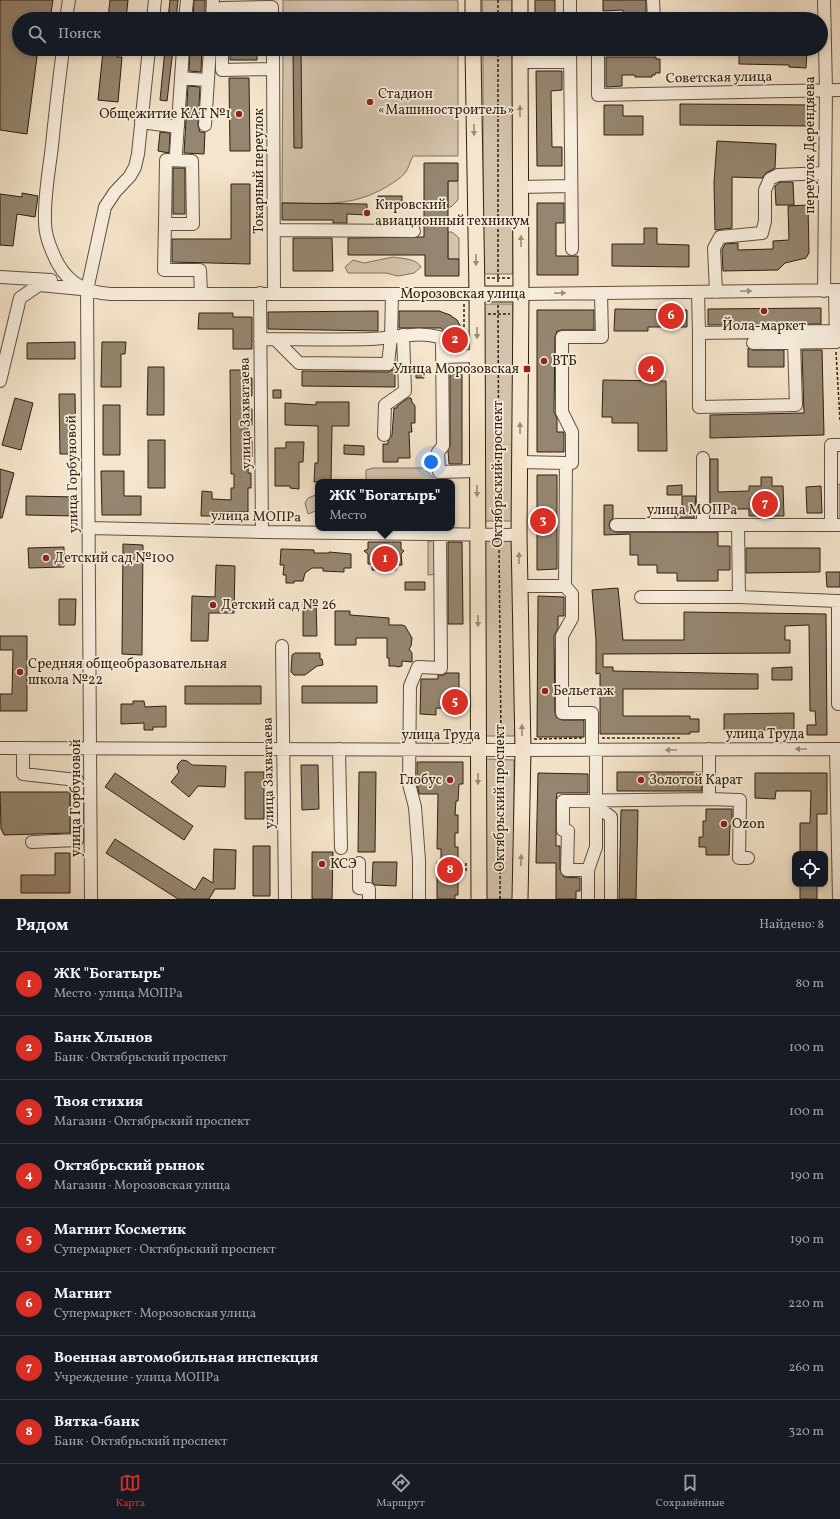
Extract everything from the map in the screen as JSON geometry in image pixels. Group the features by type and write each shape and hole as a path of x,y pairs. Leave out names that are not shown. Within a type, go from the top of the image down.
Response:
{"main road":[{"path":"473,0 473,12"},
{"path":"520,0 520,12"},
{"name":"Октябрьский проспект","path":"473,56 476,294 470,313 477,356 479,899"},
{"name":"Октябрьский проспект","path":"520,56 521,314 519,535 522,750 520,899"},
{"name":"Морозовская улица","path":"476,294 521,294"}],"street":[{"path":"67,12 69,0"},
{"path":"154,12 155,0"},
{"path":"186,12 187,0"},
{"path":"212,12 213,0"},
{"path":"653,0 654,12"},
{"name":"переулок Дерендяева","path":"824,0 824,12"},
{"path":"570,1 570,12"},
{"path":"222,12 222,8 262,12"},
{"path":"62,56 46,191 45,222 48,239 54,257 61,269 72,281 87,290"},
{"name":"улица Горбуновой","path":"91,899 87,290 105,207 112,195 130,176 135,167 138,154 149,56"},
{"path":"176,152 183,56"},
{"path":"205,125 209,56"},
{"path":"222,56 222,70 273,69"},
{"name":"Токарный переулок","path":"273,56 274,294"},
{"path":"520,56 570,62"},
{"path":"570,56 572,249"},
{"name":"Советская улица","path":"598,56 598,95 840,90"},
{"name":"переулок Дерендяева","path":"825,56 825,173 833,291 838,304 836,336"},
{"path":"181,78 205,80 208,76"},
{"path":"141,122 178,127"},
{"path":"165,224 193,224 192,161 166,160 164,270 200,270 201,294"},
{"path":"716,292 714,248 720,237 762,233 765,221 765,190 770,180 778,175 825,173"},
{"path":"520,187 571,186"},
{"path":"274,230 414,230"},
{"path":"0,277 72,281"},
{"name":"Морозовская улица","path":"0,381 20,298 39,285 111,294 476,294"},
{"name":"Морозовская улица","path":"521,294 833,291"},
{"path":"698,292 699,407 796,405 794,342"},
{"path":"520,462 572,462 572,432 562,412 562,337 602,337 601,293"},
{"name":"улица Захватаева","path":"260,294 262,532"},
{"path":"275,339 299,363 388,364 391,337 392,295"},
{"path":"699,333 836,336"},
{"path":"260,339 372,339 403,335 431,335 439,337 442,342 443,446 438,452 439,472 444,477 477,471"},
{"path":"384,435 386,405 404,391 403,335"},
{"path":"753,342 794,342 836,336"},
{"path":"442,356 477,356"},
{"path":"836,525 836,483 831,445 840,445"},
{"path":"703,458 703,525"},
{"path":"566,463 565,586 572,594 572,618 562,636 562,713 592,713 596,803 596,847 588,870 588,899"},
{"path":"738,525 739,597"},
{"name":"улица МОПРа","path":"616,526 836,525"},
{"name":"улица МОПРа","path":"89,528 519,535"},
{"path":"419,899 419,860 415,807 409,784 410,686 418,667 441,668 440,534"},
{"path":"520,586 565,586"},
{"path":"641,597 739,597 838,601 838,704"},
{"name":"улица Захватаева","path":"282,646 285,899"},
{"name":"улица Труда","path":"0,748 409,750 838,749"},
{"path":"23,748 23,774 76,780 76,840 32,842"},
{"path":"339,749 341,848"},
{"path":"838,749 839,899"},
{"path":"709,750 710,799"},
{"path":"588,870 567,870 568,831 563,830 563,801 596,803 710,799 740,800 739,858 748,858"},
{"path":"596,803 611,817 611,899"},
{"path":"359,863 359,888 369,889 369,899"}],"path":[{"path":"498,0 498,12"},
{"name":"Октябрьский проспект","path":"498,56 498,278 500,294 498,314 501,750 500,899"},
{"path":"484,278 511,278"},
{"path":"470,313 521,314"},
{"path":"836,336 840,420"}],"shaded area":[{"path":"283,0 458,1 458,12 283,12"},
{"path":"482,0 512,0 512,12 483,12"},
{"name":"Стадион «Машиностроитель»","path":"283,56 458,56 458,156 413,156 406,171 399,179 375,193 362,198 336,203 282,203"},
{"path":"483,56 512,56 513,274 483,274"},
{"path":"448,181 458,181 458,200 451,207 448,207"},
{"path":"448,232 452,232 459,238 459,259 448,259"},
{"path":"393,257 413,260 421,267 414,273 398,276 386,273 348,273 345,267 353,260 364,263"},
{"path":"483,304 513,304 514,521 484,521"},
{"path":"373,468 424,468 434,479 366,479 366,470"},
{"path":"840,484 840,521 837,518 834,509 834,499 837,485"},
{"path":"315,495 315,511 308,514 305,503 308,498"},
{"path":"428,541 436,541 439,574 428,575"},
{"path":"484,541 514,541 515,736 484,736"},
{"path":"485,759 514,760 514,899 485,899"}],"building":[{"path":"0,0 53,0 51,12 12,12 12,56 37,56 27,134 0,130"},
{"path":"110,0 128,0 127,12 109,12"},
{"path":"170,0 178,0 177,12 169,12"},
{"path":"194,0 205,0 205,12 193,12"},
{"path":"535,0 555,0 555,12 535,12"},
{"path":"603,0 646,0 646,12 623,12 623,10 603,11"},
{"path":"102,56 122,57 118,102 98,100"},
{"path":"164,56 172,56 167,101 160,100"},
{"path":"190,56 202,56 201,72 189,71"},
{"path":"230,56 257,56 257,60 230,60"},
{"path":"293,56 301,56 302,148 294,148"},
{"path":"739,56 807,56 806,68 789,67 789,65 739,64"},
{"path":"606,57 656,57 656,59 660,59 660,73 655,73 652,77 622,75 622,86 606,87"},
{"path":"536,71 562,71 562,90 551,91 552,147 562,147 562,166 537,166"},
{"name":"Общежитие КАТ №1","path":"229,78 249,78 250,151 230,151"},
{"path":"188,86 200,87 198,125 200,132 205,132 204,154 184,153"},
{"path":"680,104 814,105 814,126 680,125"},
{"path":"604,105 623,105 623,116 643,116 643,135 604,135"},
{"path":"160,132 170,133 169,153 158,151"},
{"path":"717,141 776,144 775,168 766,173 762,178 732,177 732,228 715,230 714,183"},
{"path":"424,163 458,163 458,181 448,181 448,259 459,259 459,276 425,276 425,255 348,255 348,238 424,237"},
{"path":"173,168 185,168 185,214 173,214"},
{"path":"780,182 793,182 794,205 776,205 775,186"},
{"path":"231,184 250,184 250,264 172,262 172,239 231,239"},
{"path":"22,193 38,196 35,217 17,214 13,246 0,245 0,194 22,197"},
{"path":"378,196 402,196 402,206 378,206"},
{"path":"282,203 367,204 367,215 347,214 347,223 333,223 333,220 282,220"},
{"path":"537,203 564,203 564,223 556,223 556,256 578,256 578,275 537,275"},
{"path":"808,205 809,253 806,258 785,263 778,270 723,271 722,250 725,244 738,243 738,250 773,249 773,241 789,240 788,206"},
{"path":"644,228 657,228 657,244 689,245 689,267 612,266 612,244 644,244"},
{"path":"293,238 332,238 333,271 293,271"},
{"path":"821,308 821,324 708,325 708,309"},
{"path":"615,309 687,310 687,327 648,327 648,331 614,331"},
{"path":"537,310 594,310 594,330 562,330 557,331 555,337 554,412 557,418 557,432 564,432 564,452 537,452"},
{"path":"378,311 378,331 268,329 268,312"},
{"path":"399,311 439,311 450,315 457,320 461,327 461,349 450,349 449,339 441,328 399,328"},
{"path":"199,313 233,313 233,317 252,317 252,349 233,349 233,329 198,329"},
{"path":"75,342 75,359 27,359 27,343"},
{"path":"102,342 126,342 125,354 121,354 121,387 101,387"},
{"path":"748,348 753,350 784,350 784,367 748,367"},
{"path":"802,350 822,350 824,435 710,438 710,415 804,413"},
{"path":"148,367 164,367 164,415 147,415"},
{"path":"416,367 424,367 424,378 416,378"},
{"path":"450,367 462,367 462,464 449,464"},
{"path":"230,370 249,370 249,378 252,378 252,396 249,396 249,409 252,409 252,425 248,425 248,441 252,441 252,457 249,457 248,473 251,473 251,488 248,488 248,512 212,512 211,516 201,516 202,491 212,492 212,499 231,500 231,488 234,488 234,474 231,474"},
{"path":"395,370 395,387 302,386 302,371 388,372"},
{"path":"603,380 666,381 667,451 638,451 638,423 612,423 612,417 602,417"},
{"path":"273,390 281,390 281,398 273,398"},
{"path":"59,394 75,394 76,454 60,454"},
{"path":"15,398 33,403 21,450 2,445"},
{"path":"408,398 411,398 415,406 415,423 411,423 412,432 409,432 410,458 398,458 398,462 383,462 383,444 388,444 388,441 392,435 394,408 397,408 397,406"},
{"path":"316,402 349,402 349,426 332,426 331,479 315,479 314,482 315,463 318,463 318,426 285,425 285,403 316,405"},
{"path":"103,405 120,405 120,455 103,455"},
{"path":"148,440 165,440 165,488 148,488"},
{"path":"286,442 304,442 303,462 299,462 299,489 290,488 290,486 275,486 275,448 286,448"},
{"path":"344,445 364,446 364,455 344,454"},
{"path":"710,459 718,459 718,492 749,491 749,486 761,486 761,477 772,477 772,486 783,486 784,516 749,516 749,509 718,509 718,514 710,514"},
{"path":"0,469 14,473 2,518 0,518"},
{"path":"101,471 124,471 124,496 141,496 141,515 102,515"},
{"path":"537,475 557,475 557,569 537,570"},
{"path":"682,485 682,495 667,495 667,486"},
{"path":"821,486 822,513 807,513 806,487"},
{"path":"26,496 76,497 76,516 26,515"},
{"path":"682,496 696,496 694,518 675,518 675,509 682,509"},
{"path":"604,505 613,505 613,518 609,525 610,529 616,532 718,532 718,546 730,546 730,570 718,570 718,581 677,581 677,573 657,573 657,565 638,565 638,555 630,555 630,534 604,535"},
{"path":"368,542 401,542 401,549 404,551 401,554 402,565 396,565 396,570 372,570 372,564 368,564 368,554 364,551 368,549"},
{"path":"448,542 462,542 463,624 448,624"},
{"path":"123,544 143,545 142,655 122,654"},
{"name":"Детский сад №100","path":"64,547 64,567 29,568 28,548"},
{"path":"746,548 820,548 820,572 746,573"},
{"path":"281,549 314,550 314,553 329,552 351,554 351,568 344,568 344,572 323,571 323,568 312,568 305,573 303,581 286,583 286,575 283,575 284,565 280,565"},
{"name":"Детский сад № 26","path":"216,565 235,566 234,613 209,613 208,641 191,641 192,596 215,597"},
{"path":"826,572 840,572 840,587 827,587"},
{"path":"405,582 425,582 425,590 405,590"},
{"path":"618,588 623,640 684,640 684,612 826,614 827,735 807,735 807,725 816,725 815,711 810,711 809,625 785,626 785,640 790,640 790,653 603,654 603,667 613,667 613,671 758,674 758,689 623,689 623,716 690,716 690,719 699,719 699,732 690,732 690,734 600,734 600,673 596,674 596,640 592,590"},
{"path":"538,596 564,597 564,616 558,616 558,628 554,636 555,713 556,717 562,720 584,720 584,737 537,737"},
{"path":"59,599 76,599 75,625 59,625"},
{"path":"303,602 316,602 317,636 303,636"},
{"path":"335,611 350,611 350,615 389,618 389,625 405,626 412,638 409,649 412,653 412,662 402,661 402,666 389,666 389,658 387,658 387,638 356,638 356,645 335,645"},
{"name":"Средняя общеобразовательная школа №22","path":"0,636 27,636 27,711 0,711 0,694 12,694 13,650 0,650"},
{"path":"295,653 320,653 320,659 322,659 323,665 317,666 305,675 294,675 291,672 292,655"},
{"path":"792,667 792,680 772,680 772,668"},
{"path":"446,673 459,673 459,709 436,708 436,715 420,714 421,679 438,679 438,675 444,675"},
{"path":"185,686 261,686 261,704 185,704"},
{"path":"302,686 377,686 377,703 302,703"},
{"path":"133,701 144,701 145,707 166,706 166,727 153,727 153,730 144,730 144,723 121,724 121,704 133,704"},
{"path":"794,713 794,730 724,730 724,714"},
{"path":"182,760 187,761 192,765 226,766 225,787 198,786 189,797 171,782 179,772 177,768 178,764"},
{"path":"417,762 463,762 463,784 459,784 455,815 458,815 458,833 455,833 455,847 458,847 458,864 455,864 455,878 458,878 458,895 455,895 455,899 437,899 437,862 441,862 441,849 437,849 438,794 419,794 417,783"},
{"path":"301,765 318,765 319,809 302,810"},
{"path":"245,772 264,772 264,819 245,819"},
{"path":"359,772 376,772 375,852 358,852"},
{"path":"617,772 702,772 702,791 617,791"},
{"path":"115,773 193,826 184,840 105,787"},
{"path":"538,773 588,774 588,793 557,793 556,801 556,846 560,846 560,870 564,877 580,878 580,891 576,891 576,899 556,899 556,863 536,863"},
{"path":"755,773 827,773 827,814 817,814 817,851 800,851 800,823 810,823 811,791 776,791 775,799 755,798"},
{"path":"0,792 70,792 70,833 4,835 1,829"},
{"path":"706,809 732,809 729,855 706,855 706,847 699,847 699,837 703,837 703,821 706,821"},
{"path":"621,810 638,810 636,899 619,899"},
{"path":"115,839 195,890 203,877 213,883 214,849 236,850 235,889 215,889 209,899 178,899 106,853"},
{"path":"253,846 270,846 270,896 253,896"},
{"path":"312,852 333,852 332,899 312,899"},
{"path":"55,853 70,853 70,893 21,893 21,875 55,875"},
{"path":"373,862 397,862 396,886 375,885 372,882"},
{"path":"800,887 817,887 817,899 800,899"}],"place":[{"name":"Стадион «Машиностроитель»","path":"370,102"},
{"name":"Общежитие КАТ №1","path":"239,114"},
{"name":"Кировский авиационный техникум","path":"367,213"},
{"name":"Йола-маркет","path":"764,311"},
{"name":"Магнит","path":"671,316"},
{"name":"Банк Хлынов","path":"455,340"},
{"name":"ВТБ","path":"544,361"},
{"name":"Улица Морозовская","path":"527,369"},
{"name":"Октябрьский рынок","path":"651,369"},
{"name":"Военная автомобильная инспекция","path":"765,504"},
{"name":"Твоя стихия","path":"543,521"},
{"name":"Детский сад №100","path":"46,558"},
{"name":"ЖК \"Богатырь\"","path":"385,559"},
{"name":"Детский сад № 26","path":"213,605"},
{"name":"Средняя общеобразовательная школа №22","path":"20,672"},
{"name":"Бельетаж","path":"545,691"},
{"name":"Магнит Косметик","path":"455,702"},
{"name":"Глобус","path":"450,780"},
{"name":"Золотой Карат","path":"641,780"},
{"name":"Ozon","path":"724,824"},
{"name":"КСЭ","path":"322,864"},
{"name":"Вятка-банк","path":"450,870"}]}
